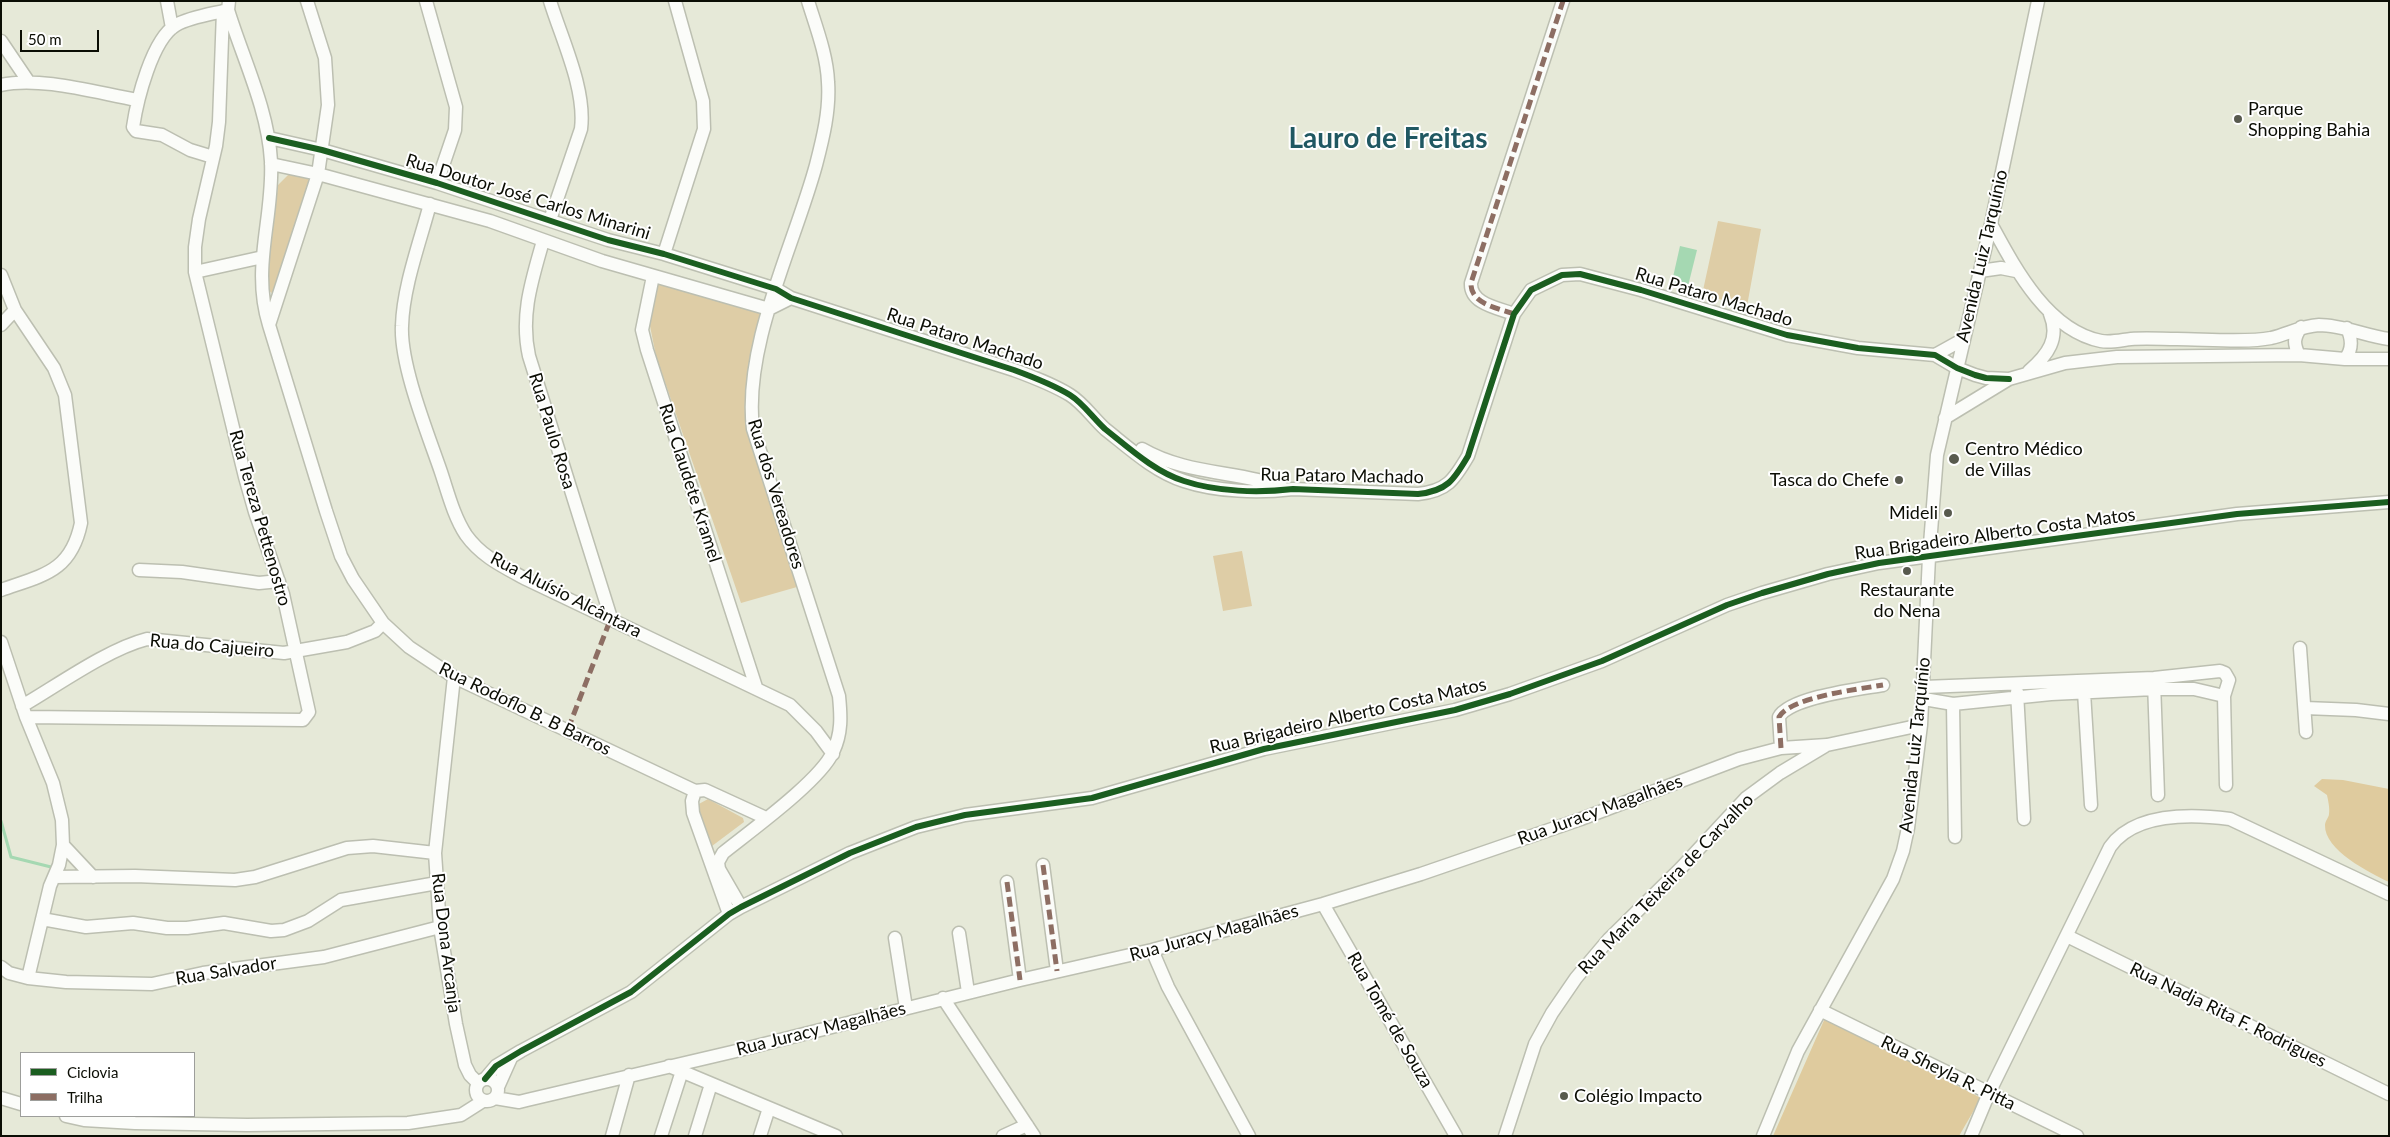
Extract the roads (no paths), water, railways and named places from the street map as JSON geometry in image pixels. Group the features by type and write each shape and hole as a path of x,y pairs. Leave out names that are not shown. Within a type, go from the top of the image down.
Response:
{"street":[{"path":"167,1 172,28"},
{"path":"270,324 318,174 328,105 325,58 307,1"},
{"path":"426,1 456,107 455,130 436,183"},
{"path":"550,1 580,96 582,114 581,129 550,220"},
{"path":"664,254 704,129 705,115 703,101 675,1"},
{"name":"Rua dos Vereadores","path":"741,907 720,869 718,862 722,853 810,781 833,754 842,723 839,696 754,429 750,404 755,370 769,309 812,181 827,116 828,81 819,37 808,1"},
{"path":"1514,314 1479,300 1473,294 1471,282 1562,1"},
{"name":"Avenida Luiz Tarquínio","path":"1763,1136 1798,1051 1893,879 1903,852 1908,828 1924,693 1929,557 1937,455 1991,224 2038,1"},
{"path":"213,157 190,150 162,135 136,131 133,126 137,100 147,70 172,28 178,24 226,7"},
{"name":"Rua Rodoflo B. B Barros","path":"226,7 269,138 271,164 263,257 262,294 341,556 353,579 383,623 409,647 454,677 695,791 705,790 766,818"},
{"name":"Rua Tereza Pettenostro","path":"24,711 303,720 309,712 297,651 279,581 250,494 195,272 195,247 199,219 219,122 226,7"},
{"path":"1,41 28,82"},
{"path":"1,85 28,82 137,100"},
{"name":"Rua Doutor José Carlos Minarini","path":"269,138 322,150 436,183 608,240 664,254 776,289"},
{"name":"Rua Doutor José Carlos Minarini","path":"271,164 318,174 490,221 602,261 769,309"},
{"path":"490,221 498,202"},
{"name":"Rua Aluísio Alcântara","path":"430,204 402,309 402,341 427,432 458,521 477,549 491,560 790,705 816,731 833,754"},
{"path":"1991,224 2016,271 2048,309 2068,328 2082,336 2103,342 2133,339 2271,338 2301,327 2319,325 2347,328 2370,337 2389,339"},
{"path":"602,261 608,240"},
{"name":"Rua Paulo Rosa","path":"543,241 529,292 525,315 525,336 529,356 611,618"},
{"path":"195,272 263,257"},
{"path":"1980,271 2000,268 2016,271"},
{"name":"Rua Pataro Machado","path":"776,289 790,298 992,362 1047,382 1072,396 1104,428 1159,469 1184,481 1213,487 1277,491 1293,489 1418,494 1434,492 1446,487 1458,474 1468,456 1514,314 1532,290 1562,275 1580,274 1642,290 1787,335 1858,348 1935,355 1957,368 1976,375"},
{"path":"1,275 15,310 54,368 65,395 81,523 77,543 67,558 54,570 1,590"},
{"name":"Rua Claudete Kramel","path":"653,276 642,330 647,350 756,687"},
{"path":"769,309 790,298"},
{"path":"2028,372 2040,362 2051,346 2055,326 2048,309"},
{"path":"1,325 15,310"},
{"path":"2299,355 2294,345 2294,337 2301,327"},
{"path":"2345,359 2350,353 2352,344 2347,328"},
{"path":"1935,355 1962,343 1976,375 2009,380"},
{"path":"1945,418 2009,380 2028,372 2065,363 2117,357 2299,355 2345,359 2389,359"},
{"name":"Rua Pataro Machado","path":"1104,428 1155,456 1194,470 1222,473 1293,489"},
{"path":"1184,481 1194,470"},
{"path":"1213,487 1222,473"},
{"name":"Rua Brigadeiro Alberto Costa Matos","path":"481,1081 496,1066 631,992 729,914 850,853 916,827 965,815 1092,798 1264,749 1455,710 1510,694 1602,661 1680,625 1762,593 1879,563 2237,514 2389,502"},
{"path":"140,570 182,572 259,583 279,581"},
{"name":"Rua do Cajueiro","path":"24,711 111,654 131,643 146,638 262,652 297,651 347,642 375,631 383,623"},
{"path":"1,642 24,711 60,806 63,845 28,978"},
{"path":"2300,648 2306,732"},
{"path":"1924,693 1975,685 2016,683 2084,692 2220,672 2225,674 2229,680 2224,696 2226,785"},
{"name":"Rua Dona Arcanja","path":"454,677 435,853 437,883 440,927 465,1065 470,1075 481,1081"},
{"path":"2016,683 2024,819"},
{"path":"1924,693 1953,704 2017,699 2050,688 2154,683 2224,696"},
{"path":"2154,683 2158,795"},
{"path":"1781,748 1779,717 1785,708 1829,694 1883,685"},
{"path":"1972,702 1975,685"},
{"path":"2084,692 2091,805"},
{"path":"1953,704 1955,837"},
{"path":"2305,708 2356,710 2389,714"},
{"name":"Rua Juracy Magalhães","path":"492,1096 519,1102 968,992 1152,950 1323,904 1422,874 1581,819 1739,759 1781,748 1828,745 1921,725"},
{"name":"Rua Maria Teixeira de Carvalho","path":"1505,1136 1535,1044 1552,1013 1576,978 1609,939 1681,868 1746,798 1780,773 1828,745"},
{"path":"695,791 692,801 693,813 729,914"},
{"path":"1972,1136 1989,1092 2117,836 2138,825 2172,818 2202,816 2230,819 2389,894"},
{"path":"63,845 94,877"},
{"path":"54,877 235,880 275,872 347,848 373,846 435,853"},
{"path":"1043,865 1057,971"},
{"path":"1007,882 1020,980"},
{"path":"42,919 86,927 120,923 167,928 224,923 271,931 284,930 308,920 341,900 437,883"},
{"name":"Rua Tomé de Souza","path":"1323,904 1456,1136"},
{"name":"Rua Salvador","path":"5,970 28,978 66,982 152,984 212,971 324,956 440,927"},
{"path":"959,933 968,992"},
{"name":"Rua Nadja Rita F. Rodrigues","path":"2067,936 2389,1094"},
{"path":"895,938 906,1008"},
{"path":"1152,950 1182,1013 1249,1136"},
{"path":"944,998 1030,1130 1003,1136"},
{"name":"Rua Sheyla R. Pitta","path":"1820,1010 2077,1136"},
{"path":"70,1117 84,1120 245,1130 408,1123 461,1115 492,1096 511,1058"},
{"path":"670,1066 836,1136"},
{"path":"661,1136 682,1072"},
{"path":"612,1136 629,1075"},
{"path":"493,1080 492,1096 476,1093 481,1081 493,1080"},
{"path":"695,1136 711,1084"},
{"path":"1,1098 20,1104"},
{"path":"760,1136 769,1108"}],"waterway":[{"path":"1,821 11,857 55,868"}],"place":[{"name":"Parque Shopping Bahia","path":"2238,119"},
{"name":"Centro Médico de Villas","path":"1954,459"},
{"name":"Tasca do Chefe","path":"1899,480"},
{"name":"Mideli","path":"1948,513"},
{"name":"Restaurante do Nena","path":"1907,571"},
{"name":"Colégio Impacto","path":"1564,1096"}],"district":[{"name":"Lauro de Freitas","path":"1388,139"}]}
